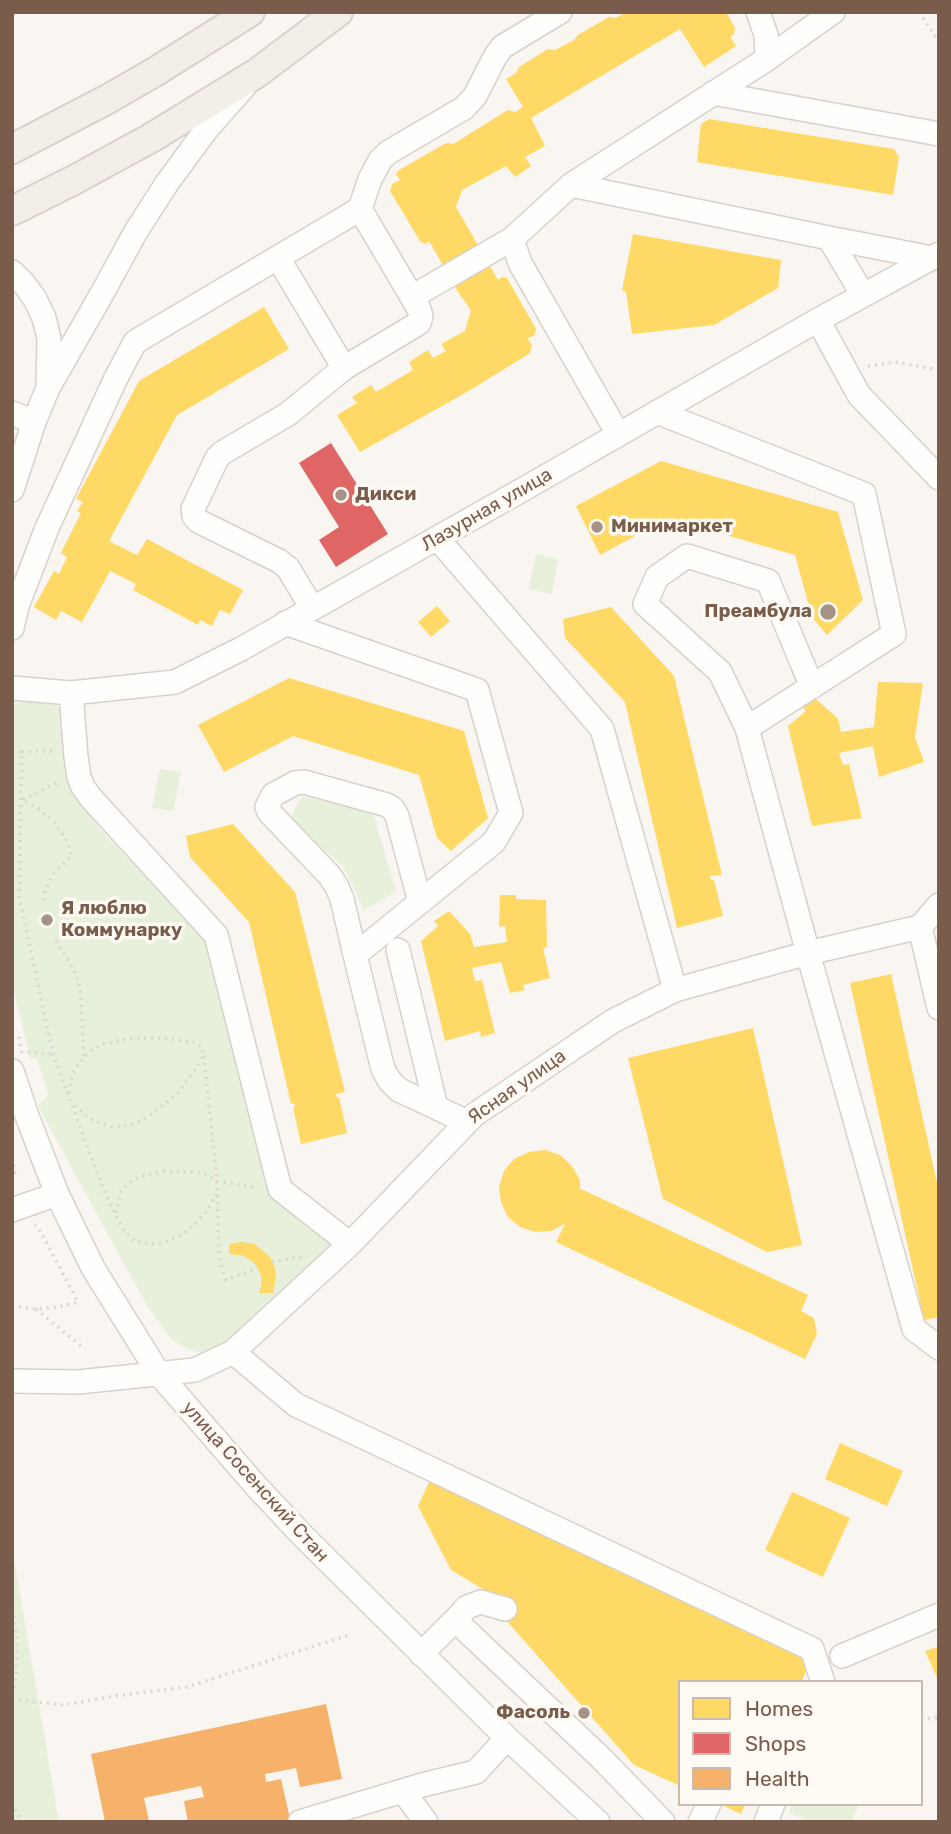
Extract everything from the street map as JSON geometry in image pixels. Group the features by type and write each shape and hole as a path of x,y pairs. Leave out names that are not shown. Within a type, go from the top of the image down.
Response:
{"main road":[{"path":"12,149 118,93 250,12"},
{"path":"12,211 151,138 257,73 338,12"}],"street":[{"path":"12,628 47,528 135,342 360,209 370,178 381,159 464,108 475,96 502,47 559,12"},
{"path":"758,12 766,35 767,59"},
{"path":"412,297 512,239 571,185 767,59 833,12"},
{"path":"12,491 48,388 135,233 206,130 257,73"},
{"path":"713,93 939,134"},
{"path":"571,185 829,238 935,256"},
{"path":"312,608 288,568 198,521 193,509 217,458 222,453 288,414 344,368 419,323 419,309 360,209"},
{"path":"829,238 863,295"},
{"path":"512,239 520,263 618,435"},
{"name":"Лазурная улица","path":"12,688 71,693 176,682 241,649 935,256"},
{"path":"278,257 344,368"},
{"path":"12,272 35,299 44,318 49,338 48,388"},
{"path":"818,320 859,395 939,478"},
{"path":"657,412 864,494 894,634 747,728"},
{"path":"12,413 34,422"},
{"path":"437,538 602,730 675,990"},
{"path":"812,687 768,581 687,556 657,577 645,604 720,672 747,728 914,1329 939,1348"},
{"path":"285,623 477,690 511,813 494,842 355,955"},
{"path":"71,693 76,757 83,787 216,934 281,1189 350,1244"},
{"path":"420,902 393,809 304,782 295,783 274,795 267,807 269,812 330,876 342,899 383,1069 388,1080 399,1090 467,1122"},
{"path":"939,905 920,927 939,1008"},
{"name":"Ясная улица","path":"12,1381 78,1382 195,1370 233,1352 350,1244 474,1115 613,1021 675,990 808,953 920,927"},
{"path":"398,950 436,1107"},
{"name":"улица Сосенский Стан","path":"12,1071 57,1194 93,1268 159,1374 310,1544 507,1738 598,1822"},
{"path":"12,1210 57,1194"},
{"path":"233,1352 296,1405 813,1649 822,1680"},
{"path":"421,1654 467,1608 481,1602 505,1609"},
{"path":"842,1656 939,1615"},
{"path":"455,1620 601,1758 663,1822"},
{"path":"307,1821 476,1772 507,1738"},
{"path":"403,1791 426,1822"},
{"path":"700,1822 708,1806"}],"path":[{"path":"919,12 939,42"},
{"path":"845,370 895,362 939,370"},
{"path":"12,752 59,751"},
{"path":"22,752 19,896 53,1054 102,1186 123,1229 134,1241 149,1244 163,1243 183,1234 207,1211 216,1194"},
{"path":"22,800 64,780"},
{"path":"22,800 53,821 66,839 72,855 54,874 43,900"},
{"path":"12,897 19,896"},
{"path":"56,941 79,983 83,1057"},
{"path":"19,1037 22,1052 53,1054"},
{"path":"203,1049 197,1067 178,1093 135,1124 114,1127 101,1124 89,1118 70,1099 72,1075 83,1057 102,1044 133,1038 198,1043 203,1049 217,1181 219,1253 226,1280 258,1268"},
{"path":"12,1158 15,1172 12,1174"},
{"path":"116,1216 119,1198 128,1183 163,1171 205,1174 217,1181 263,1189"},
{"path":"12,1306 36,1309 79,1302 34,1224"},
{"path":"36,1309 85,1349"},
{"path":"12,1609 17,1655 12,1697 63,1705 187,1687 349,1636"},
{"path":"939,1740 939,1750"},
{"path":"12,1802 22,1822"}],"green space":[{"path":"536,554 558,559 552,594 529,589"},
{"path":"43,700 56,705 65,713 67,778 98,827 214,949 265,1183 281,1205 320,1234 337,1251 222,1351 205,1354 173,1341 146,1304 38,1106 48,1095 37,1059 30,1057 12,985 12,704"},
{"path":"160,769 181,772 173,811 152,808"},
{"path":"302,796 373,813 396,892 364,910 343,866 289,820"},
{"path":"12,1547 59,1822 12,1822"},
{"path":"792,1806 858,1806 851,1822 809,1822 789,1813"}],"building: Homes":[{"path":"626,12 726,12 735,28 730,37 736,46 704,67 680,29 531,118 545,146 525,157 531,166 515,177 506,166 462,190 456,207 498,280 507,278 536,329 534,336 527,338 532,345 530,353 360,452 337,415 357,403 352,397 371,385 376,392 413,370 409,362 428,350 433,358 446,351 441,344 465,331 471,310 429,241 425,244 420,241 390,191 392,184 400,180 396,174 446,143 453,144 508,110 515,112 523,107 506,79 516,73 519,67 548,49 555,50 574,40 609,17 616,18"},
{"path":"709,119 894,149 899,157 893,195 697,162 701,124"},
{"path":"633,234 781,260 778,288 714,325 632,334 626,292 622,290"},
{"path":"264,307 289,349 177,415 109,541 137,555 147,539 243,590 230,614 220,610 212,626 200,620 198,625 133,590 136,584 110,571 82,622 61,611 56,620 34,607 54,571 59,574 67,557 61,553 81,513 77,511 83,502 76,499 139,381"},
{"path":"661,461 838,512 863,600 827,635 812,617 795,555 668,518 600,555 576,506"},
{"path":"437,606 450,621 431,637 418,622"},
{"path":"611,607 674,676 722,875 710,876 711,880 714,880 723,916 677,928 625,702 565,638 563,619"},
{"path":"289,678 464,731 488,818 451,851 437,838 419,775 293,736 224,772 198,725"},
{"path":"878,682 923,683 915,737 924,762 879,777 873,746 839,753 843,765 849,764 862,818 812,826 788,726 806,711 801,706 814,697 838,719 841,732 874,727"},
{"path":"233,824 295,892 345,1092 336,1094 347,1133 301,1144 295,1107 294,1103 291,1104 249,922 190,857 186,836"},
{"path":"500,895 516,895 516,899 546,900 547,947 543,948 550,978 523,985 525,990 510,993 501,962 472,968 475,981 482,980 495,1033 481,1037 480,1031 445,1041 421,941 438,926 434,921 449,911 470,934 474,947 507,942 505,926 499,927"},
{"path":"891,974 939,1192 939,1317 924,1320 850,983"},
{"path":"753,1028 802,1245 767,1252 663,1199 628,1058"},
{"path":"545,1150 560,1155 572,1166 580,1180 580,1190 808,1295 801,1311 814,1318 817,1334 805,1359 556,1242 565,1224 551,1231 535,1232 520,1227 508,1217 501,1202 499,1187 504,1171 514,1159 529,1152"},
{"path":"229,1244 255,1244 270,1257 276,1276 273,1293 259,1293 261,1276 253,1262 244,1256 229,1254"},
{"path":"840,1443 903,1471 887,1506 825,1479"},
{"path":"430,1480 813,1656 802,1680 678,1680 678,1785 634,1765 505,1619 506,1603 451,1570 418,1506"},
{"path":"792,1492 850,1518 823,1577 765,1550"},
{"path":"939,1646 939,1682 925,1651"},
{"path":"724,1806 744,1806 741,1814"}],"building: Shops":[{"name":"Дикси","path":"331,443 388,534 336,567 319,540 339,527 299,463"}],"building: Health":[{"path":"326,1704 342,1779 300,1787 296,1768 265,1774 266,1782 281,1779 290,1819 279,1822 188,1822 184,1801 204,1797 201,1786 144,1798 149,1821 105,1822 91,1754"}],"place":[{"name":"Дикси","path":"341,495"},
{"name":"Минимаркет","path":"597,527"},
{"name":"Преамбула","path":"828,612"},
{"name":"Я люблю Коммунарку","path":"47,920"},
{"name":"Фасоль","path":"584,1713"}]}
